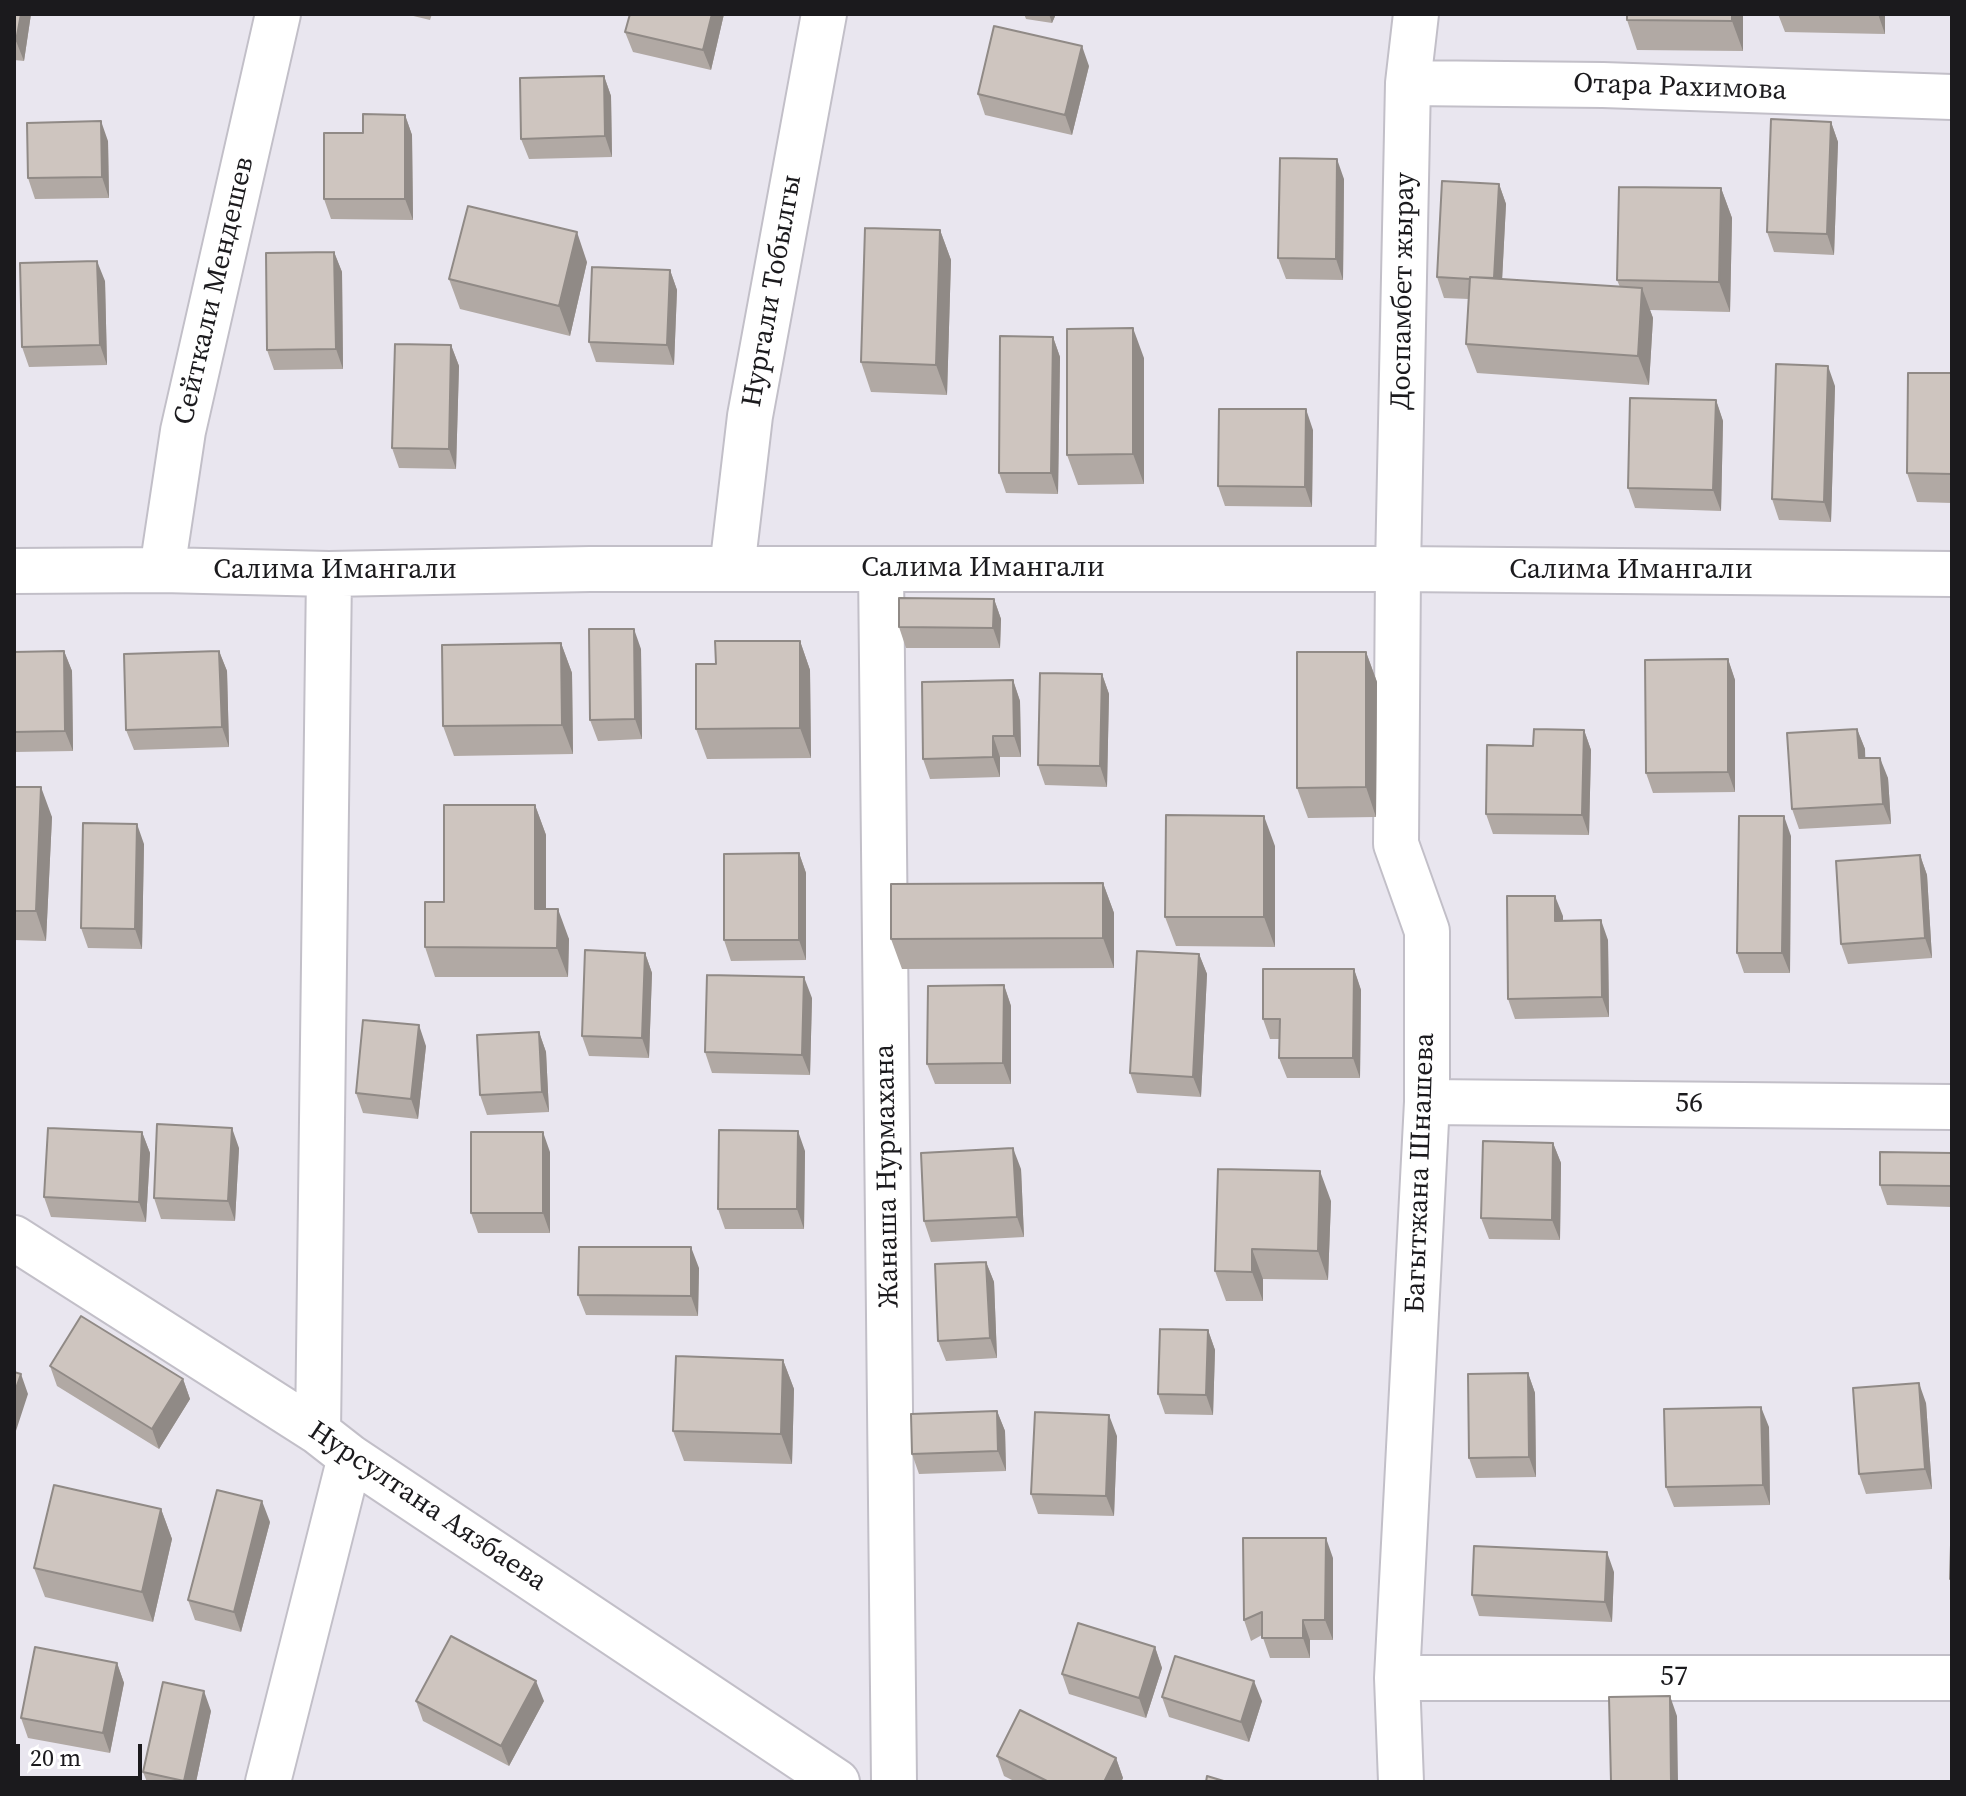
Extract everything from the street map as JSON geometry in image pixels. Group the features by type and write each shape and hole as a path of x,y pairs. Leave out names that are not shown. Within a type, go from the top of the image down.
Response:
{"street":[{"name":"Сейткали Мендешев","path":"162,570 183,431 278,14"},
{"name":"Нургали Тобылгы","path":"732,569 750,416 824,14"},
{"name":"Доспамбет жырау","path":"1398,569 1408,83 1416,14"},
{"name":"Отара Рахимова","path":"1408,83 1618,85 1952,97"},
{"name":"Салима Имангали","path":"14,571 162,570 329,574 590,569 1398,569 1952,574"},
{"name":"Жанаша Нурмахана","path":"881,569 894,1782"},
{"name":"Багытжана Шнашева","path":"1398,569 1396,844 1427,931 1427,1102 1397,1678 1401,1782"},
{"path":"268,1782 334,1445 329,574"},
{"name":"56","path":"1427,1102 1952,1107"},
{"name":"Нурсултана Аязбаева","path":"14,1238 334,1445 837,1782"},
{"name":"57","path":"1397,1678 1952,1678"}],"building":[{"path":"14,14 21,14 16,41 14,41"},
{"path":"630,14 712,14 703,50 625,32"},
{"path":"1627,14 1732,14 1732,21 1627,20"},
{"path":"994,26 1082,46 1065,115 978,94"},
{"path":"604,76 605,136 521,139 520,78"},
{"path":"363,114 405,115 405,199 324,199 324,133 363,133"},
{"path":"1771,119 1831,122 1827,234 1767,232"},
{"path":"101,121 102,177 28,178 27,123"},
{"path":"1280,158 1337,159 1336,259 1278,258"},
{"path":"1442,181 1499,184 1494,278 1437,277"},
{"path":"1619,187 1721,188 1719,282 1617,280"},
{"path":"468,206 577,232 559,306 449,279"},
{"path":"865,228 940,230 936,365 861,362"},
{"path":"334,252 336,349 267,350 266,253"},
{"path":"97,261 100,345 22,347 20,263"},
{"path":"592,267 670,270 667,345 589,342"},
{"path":"1470,277 1642,288 1638,356 1466,344"},
{"path":"1133,328 1133,454 1067,455 1067,329"},
{"path":"1000,336 1053,337 1051,473 999,473"},
{"path":"395,344 451,345 449,449 392,448"},
{"path":"1776,364 1828,366 1824,502 1772,499"},
{"path":"1908,373 1952,373 1952,474 1907,473"},
{"path":"1630,398 1716,400 1713,490 1628,488"},
{"path":"1219,409 1306,409 1305,487 1218,486"},
{"path":"899,598 994,599 993,628 899,627"},
{"path":"589,629 634,629 635,719 590,720"},
{"path":"715,641 800,641 800,728 696,729 696,664 716,664"},
{"path":"561,643 562,725 443,726 442,645"},
{"path":"64,651 65,731 14,732 14,652"},
{"path":"219,651 222,727 126,730 124,654"},
{"path":"1297,652 1366,652 1366,787 1297,788"},
{"path":"1728,659 1728,772 1646,773 1645,660"},
{"path":"1040,673 1102,674 1100,766 1038,765"},
{"path":"1013,680 1014,736 993,736 993,757 923,759 922,682"},
{"path":"1534,729 1584,730 1582,815 1486,814 1487,745 1533,746"},
{"path":"1857,729 1859,758 1880,758 1883,804 1792,809 1787,733"},
{"path":"14,787 41,787 36,911 14,911"},
{"path":"444,805 535,805 535,909 558,909 557,948 425,947 425,902 444,902"},
{"path":"1166,815 1264,816 1264,917 1165,917"},
{"path":"1739,816 1784,816 1782,953 1737,953"},
{"path":"83,823 137,824 135,929 81,928"},
{"path":"799,853 799,940 724,940 724,854"},
{"path":"1920,855 1925,938 1841,944 1836,861"},
{"path":"1103,883 1103,938 891,939 891,884"},
{"path":"1507,896 1555,896 1555,921 1601,920 1602,997 1508,999"},
{"path":"585,950 645,953 642,1038 582,1036"},
{"path":"1137,951 1199,954 1193,1077 1130,1073"},
{"path":"1263,969 1354,969 1353,1058 1279,1058 1280,1019 1263,1019"},
{"path":"707,975 804,977 802,1055 705,1052"},
{"path":"1004,985 1003,1063 927,1064 928,986"},
{"path":"363,1020 419,1025 411,1099 356,1093"},
{"path":"539,1032 542,1092 480,1095 477,1035"},
{"path":"157,1124 232,1128 228,1201 154,1198"},
{"path":"48,1128 142,1132 139,1202 44,1197"},
{"path":"719,1130 798,1131 797,1209 718,1209"},
{"path":"471,1132 543,1132 543,1213 471,1213"},
{"path":"1483,1141 1553,1143 1552,1220 1481,1218"},
{"path":"1013,1148 1017,1217 924,1221 921,1153"},
{"path":"1880,1152 1952,1153 1952,1186 1880,1185"},
{"path":"1218,1169 1320,1171 1318,1251 1252,1249 1252,1272 1215,1271"},
{"path":"579,1247 691,1247 691,1296 578,1295"},
{"path":"986,1262 990,1338 938,1341 935,1264"},
{"path":"81,1316 183,1379 152,1429 50,1366"},
{"path":"1160,1329 1208,1330 1206,1395 1158,1394"},
{"path":"676,1356 783,1360 781,1434 673,1431"},
{"path":"14,1372 21,1374 14,1394"},
{"path":"1528,1373 1529,1457 1469,1458 1468,1374"},
{"path":"1919,1383 1925,1469 1859,1474 1853,1388"},
{"path":"1761,1407 1763,1485 1666,1487 1664,1409"},
{"path":"997,1411 998,1451 912,1454 911,1414"},
{"path":"1035,1412 1109,1415 1106,1496 1031,1494"},
{"path":"54,1485 161,1509 142,1592 34,1568"},
{"path":"217,1490 262,1501 234,1612 188,1600"},
{"path":"1952,1510 1952,1579 1950,1579"},
{"path":"1243,1538 1326,1538 1325,1620 1303,1620 1303,1638 1262,1638 1262,1612 1244,1620"},
{"path":"1474,1546 1607,1552 1605,1602 1472,1595"},
{"path":"1078,1623 1155,1647 1139,1698 1062,1674"},
{"path":"451,1636 536,1681 501,1746 416,1701"},
{"path":"35,1647 117,1663 103,1733 21,1718"},
{"path":"1175,1656 1254,1681 1241,1722 1162,1697"},
{"path":"163,1682 204,1691 184,1781 143,1772"},
{"path":"1670,1696 1671,1782 1611,1782 1609,1697"},
{"path":"1020,1710 1116,1758 1104,1782 1049,1782 997,1756"},
{"path":"1207,1776 1227,1782 1206,1782"}]}
